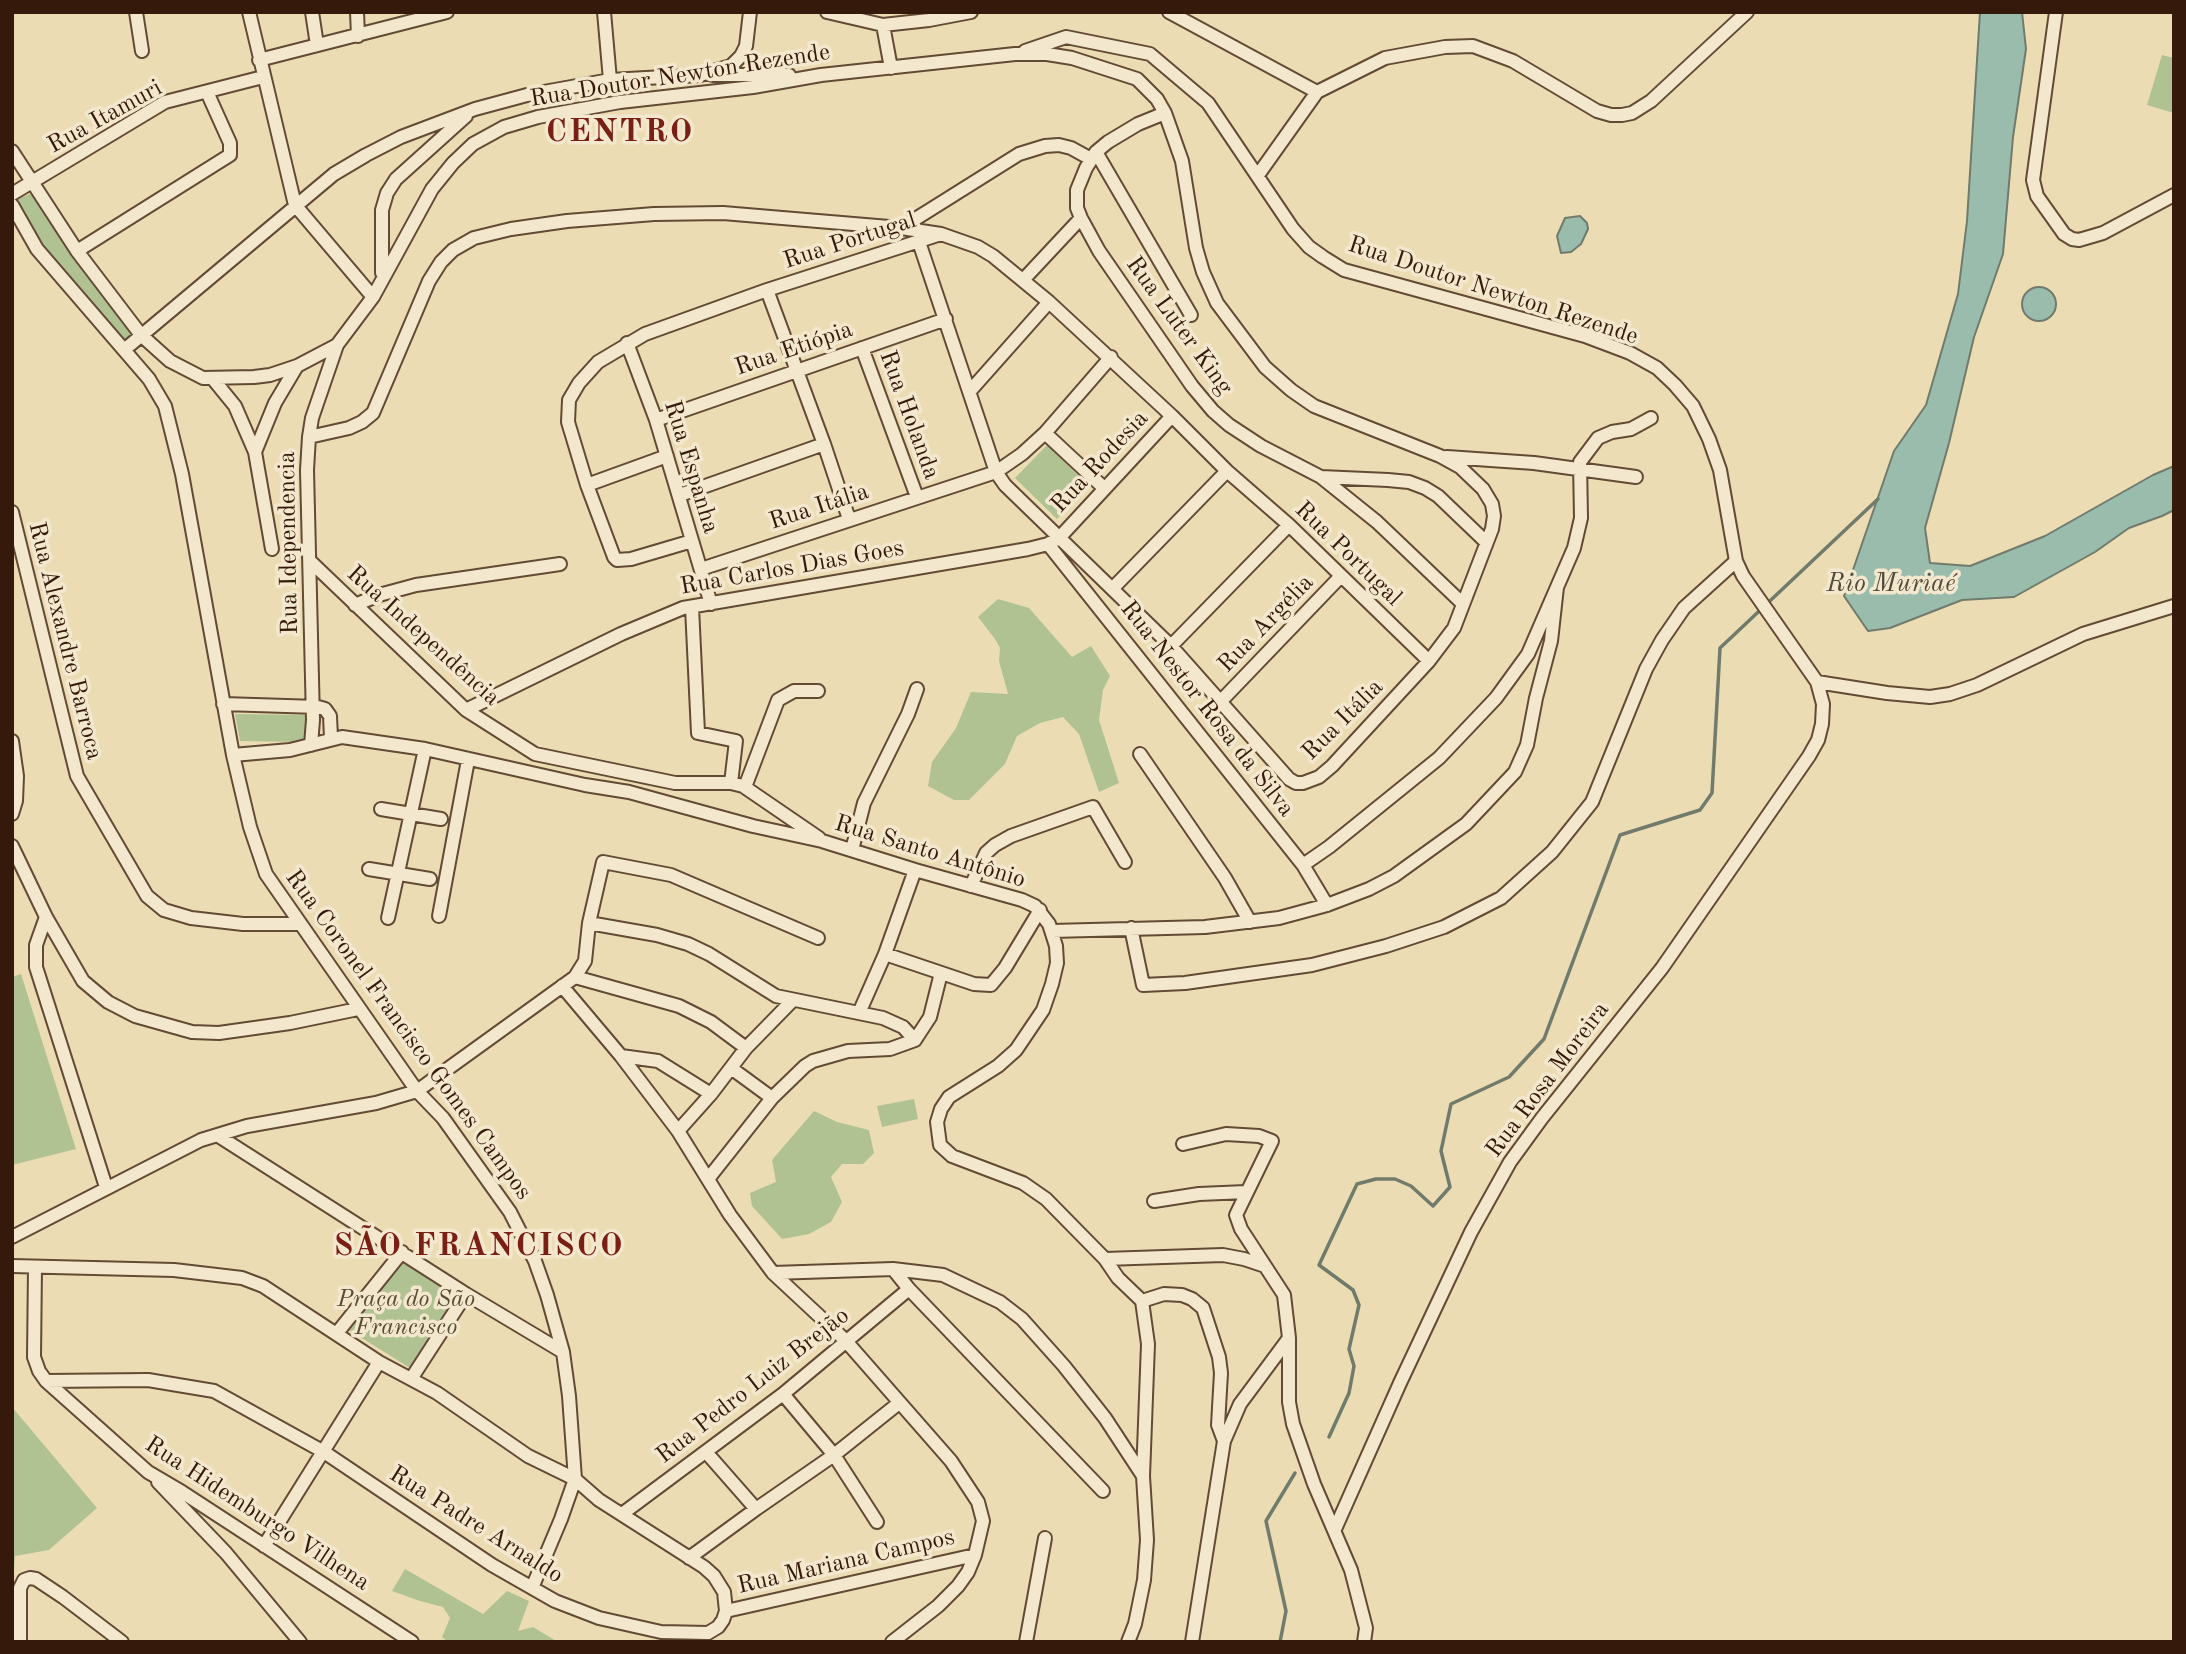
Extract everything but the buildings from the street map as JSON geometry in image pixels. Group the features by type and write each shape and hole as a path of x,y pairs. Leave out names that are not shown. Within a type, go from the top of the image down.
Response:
{"street":[{"path":"136,12 142,51"},
{"path":"250,12 259,60 295,205 373,297"},
{"path":"313,12 317,45"},
{"path":"357,12 358,36"},
{"path":"259,60 447,12"},
{"path":"604,12 610,80"},
{"path":"700,75 731,66 741,56 746,46 750,12"},
{"path":"827,12 883,25 971,12"},
{"path":"1169,12 1317,92"},
{"path":"1258,175 1317,92 1385,58 1444,47 1473,46 1513,61 1597,111 1611,115 1632,113 1651,101 1747,12"},
{"path":"2056,12 2033,180 2037,196 2064,234 2079,240 2103,233 2174,195"},
{"path":"883,25 891,68"},
{"name":"Rua Doutor Newton Rezende","path":"1014,54 1066,37 1150,54 1208,103 1293,229 1309,247 1344,270 1585,337 1630,353 1657,368 1693,406 1709,439 1720,470 1736,561 1743,576 1817,682"},
{"name":"Rua Doutor Newton Rezende","path":"337,345 373,297 382,276 432,189 453,163 473,144 504,127 538,117 620,102 752,87 821,75 1014,54 1047,54 1072,58 1137,79 1151,90 1165,113"},
{"path":"124,350 334,174 401,137 475,109 527,95 610,80 700,75 821,75"},
{"name":"Rua Itamuri","path":"12,194 165,102 264,77"},
{"path":"77,251 230,155 231,149 221,121 207,92"},
{"path":"382,276 382,210 387,193 405,170 475,109"},
{"path":"1093,156 1121,133 1165,113"},
{"name":"Rua Itália","path":"701,569 996,472 1054,540 1112,588 1171,646 1289,779 1296,783 1308,783 1332,766 1429,661 1454,628 1492,528 1492,504 1475,480 1460,467 1440,456 1314,406 1291,390 1257,357 1217,303 1203,272 1196,248 1186,180 1165,113"},
{"path":"901,228 1020,154 1045,146 1071,148 1093,156 1191,315"},
{"path":"12,151 77,251 141,335 170,361 191,373 213,379 270,375 297,366 337,345"},
{"name":"Rua Luter King","path":"1093,156 1077,190 1077,208 1081,218 1099,251 1177,365 1213,411 1261,446 1321,477 1377,522 1462,603"},
{"name":"Rua Coronel Francisco Gomes Campos","path":"12,205 37,249 149,379 165,406 182,474 233,755 258,855 266,874 417,1091 443,1118 510,1212 535,1261 563,1352 575,1479 532,1588"},
{"path":"309,437 349,428 373,413 429,281 441,262 453,250 474,238 511,229 567,221 654,214 723,213 901,228 941,234"},
{"path":"1024,279 1081,218"},
{"name":"Rua Portugal","path":"692,541 631,559 617,560 614,557 587,485 568,422 569,400 579,383 598,362 645,334 767,290 941,234 978,247 1024,279 1111,357 1227,471 1289,525 1429,661"},
{"path":"919,242 996,472 1023,454 1045,433 1111,357"},
{"path":"767,290 849,519"},
{"path":"970,391 1049,302"},
{"name":"Rua Etiópia","path":"656,420 946,319"},
{"name":"Rua Espanha","path":"627,343 656,420 711,604"},
{"name":"Rua Idependencia","path":"311,746 307,470 309,437 312,418 337,345"},
{"name":"Rua Holanda","path":"862,348 917,497"},
{"path":"256,452 275,403 297,366"},
{"path":"213,379 235,407 256,452 272,549"},
{"name":"Rua Rodesia","path":"1054,540 1172,415"},
{"path":"1303,865 1439,758 1496,698 1528,654 1581,528 1578,468 1585,453 1598,438 1612,432 1631,429 1651,418"},
{"path":"1045,433 1104,488"},
{"path":"680,495 824,444"},
{"path":"587,485 667,456"},
{"path":"1440,456 1578,468 1636,477"},
{"path":"1112,588 1227,471"},
{"name":"Rua Luter King","path":"1321,477 1409,482 1425,488 1438,496 1486,542"},
{"name":"Rua Alexandre Barroca","path":"12,512 76,776 147,896 164,910 191,918 243,924 300,924"},
{"path":"1171,646 1289,525"},
{"name":"Rua Carlos Dias Goes","path":"466,709 675,610 1028,549 1054,540"},
{"name":"Rua Nestor Rosa da Silva","path":"1054,540 1303,865 1328,905"},
{"name":"Rua Independência","path":"310,561 466,709 535,754 675,783 731,783 745,787 822,841"},
{"path":"1131,928 1143,985 1185,983 1312,965 1386,946 1444,927 1501,898 1552,852 1592,802 1646,669 1662,640 1684,608 1736,561"},
{"path":"355,605 416,585 560,564"},
{"name":"Rua Argélia","path":"1221,701 1341,576"},
{"path":"1052,931 1205,927 1279,918 1328,905 1394,876 1466,824 1516,772 1527,744 1555,625 1557,586"},
{"path":"1817,682 1930,697 1950,694 1976,685 2083,634 2174,606"},
{"path":"692,607 698,733 736,741 731,783"},
{"name":"Rua Rosa Moreira","path":"1335,1529 1399,1383 1471,1232 1510,1162 1662,968 1810,756 1822,724 1822,704 1817,682"},
{"path":"852,850 864,803 908,714 917,689"},
{"path":"745,787 778,700 794,691 818,691"},
{"path":"223,704 312,706 327,712 331,738 290,750 233,755"},
{"name":"Rua Santo Antônio","path":"331,738 357,737 425,749 585,785 629,792 670,805 822,841 1022,900 1040,910 1052,931 1057,963 1042,1010 1016,1050 999,1066 949,1097 941,1109 937,1135 940,1145 952,1156 1023,1182 1046,1199 1105,1259"},
{"path":"12,741 17,776 12,814"},
{"path":"388,918 425,749"},
{"path":"1140,754 1225,878 1250,922"},
{"path":"439,916 468,760"},
{"path":"971,886 981,863 995,845 1011,836 1093,807 1125,862"},
{"path":"381,809 441,819"},
{"path":"772,830 781,811"},
{"path":"12,846 46,917 83,981 108,1002 160,1025 192,1032 219,1033 290,1023 358,1009"},
{"path":"12,1237 201,1140 247,1126 386,1101 417,1091 576,977 585,961 589,923 603,862 671,875 818,938"},
{"path":"369,869 430,879"},
{"path":"859,1013 885,954 915,870"},
{"path":"885,954 974,984 991,985 1005,968 1040,910"},
{"path":"46,917 36,944 36,967 106,1187"},
{"path":"589,923 657,935 688,944 776,996 894,1022 915,1040"},
{"path":"708,1179 772,1098 792,1077 813,1061 848,1051 901,1047 915,1040 930,1017 941,974"},
{"path":"576,977 680,1006 711,1022 746,1048"},
{"path":"562,986 678,1130 751,1245 773,1273 845,1340 951,1461 978,1502 983,1521 968,1572 938,1606 892,1642"},
{"path":"678,1130 712,1094 746,1048 792,1001"},
{"path":"621,1056 658,1061 712,1094"},
{"path":"731,1068 772,1098"},
{"path":"1183,1144 1226,1134 1259,1136 1272,1141 1240,1205 1237,1221 1284,1295 1289,1338 1289,1402 1293,1424 1361,1600 1366,1628 1364,1642"},
{"path":"217,1135 466,1294 563,1352"},
{"path":"1154,1201 1199,1194 1246,1192"},
{"path":"337,1333 402,1252"},
{"path":"1105,1259 1223,1255 1265,1266"},
{"path":"1105,1259 1118,1278 1142,1301 1148,1344 1143,1476 1147,1540 1144,1580 1135,1624 1128,1642"},
{"path":"12,1266 174,1270 242,1278 280,1295 379,1362 437,1393 528,1456 575,1479 599,1500 715,1576 724,1592 726,1611"},
{"name":"Rua Hidemburgo Vilhena","path":"35,1267 34,1357 46,1381 148,1472 412,1642"},
{"path":"773,1273 893,1269 943,1275 1000,1302 1022,1319 1064,1366 1105,1418 1143,1476"},
{"path":"893,1269 909,1289 1103,1491"},
{"name":"Rua Pedro Luiz Brejão","path":"622,1514 783,1394 909,1289"},
{"path":"411,1379 466,1294"},
{"path":"1142,1301 1164,1294 1182,1295 1203,1308 1219,1357 1221,1373 1218,1424 1224,1441"},
{"path":"1192,1642 1224,1441 1240,1404 1289,1338"},
{"path":"264,1546 379,1362"},
{"name":"Rua Padre Arnaldo","path":"46,1381 148,1380 214,1391 324,1452 492,1565 555,1601 599,1618 661,1632 708,1633 718,1627 726,1611"},
{"path":"783,1394 834,1455 877,1522"},
{"path":"689,1558 834,1455 899,1403"},
{"path":"706,1452 756,1509"},
{"path":"148,1472 226,1553 300,1642"},
{"path":"1026,1642 1045,1538"},
{"name":"Rua Mariana Campos","path":"726,1611 975,1555"},
{"path":"20,1642 20,1588 24,1580 30,1578 63,1597 122,1642"}],"green space":[{"path":"2162,55 2174,58 2174,113 2147,105"},
{"path":"34,192 135,332 123,344 45,248 16,200"},
{"path":"1047,445 1089,486 1057,519 1015,478"},
{"path":"998,599 1029,608 1072,657 1091,646 1110,676 1103,690 1099,720 1119,783 1099,792 1079,734 1063,717 1040,723 1017,736 1005,764 969,800 954,800 928,786 932,762 956,728 971,692 1008,694 999,661 1000,648 978,617"},
{"path":"235,714 305,715 307,742 240,741"},
{"path":"21,974 76,1149 12,1165 12,977"},
{"path":"914,1099 918,1119 882,1127 877,1106"},
{"path":"814,1111 837,1122 869,1130 874,1153 863,1164 842,1164 831,1177 842,1202 831,1222 809,1234 782,1239 752,1206 750,1193 776,1182 772,1160"},
{"name":"Praça do São Francisco","path":"402,1261 461,1298 410,1368 349,1330"},
{"path":"12,1407 97,1508 49,1550 15,1556 12,1595"},
{"path":"405,1569 483,1614 507,1591 529,1601 518,1631 533,1627 558,1642 448,1642 442,1637 450,1618 443,1607 392,1591"}],"water":[{"name":"Rio Muriaé","path":"1980,12 2022,12 2026,49 2013,137 2003,254 1974,337 1949,443 1925,528 1930,563 1970,566 2045,536 2153,475 2174,466 2174,510 2129,528 2095,552 2014,597 1962,600 1890,628 1868,631 1844,596 1894,451 1926,405 1958,294 1967,221"},
{"path":"1580,216 1587,223 1588,229 1581,244 1571,252 1561,253 1557,236 1565,218"},
{"path":"2039,287 2051,292 2056,304 2051,316 2039,321 2027,316 2022,304 2027,292"}],"waterway":[{"path":"1329,1437 1349,1393 1354,1366 1349,1349 1359,1305 1353,1290 1319,1265 1357,1184 1376,1179 1395,1179 1411,1186 1433,1206 1450,1187 1441,1151 1451,1104 1509,1077 1544,1039 1620,835 1700,810 1712,793 1720,648 1878,499"},
{"path":"1280,1642 1286,1611 1266,1521 1295,1473"}],"district":[{"name":"CENTRO","path":"620,133"},
{"name":"SÃO FRANCISCO","path":"479,1247"}]}
